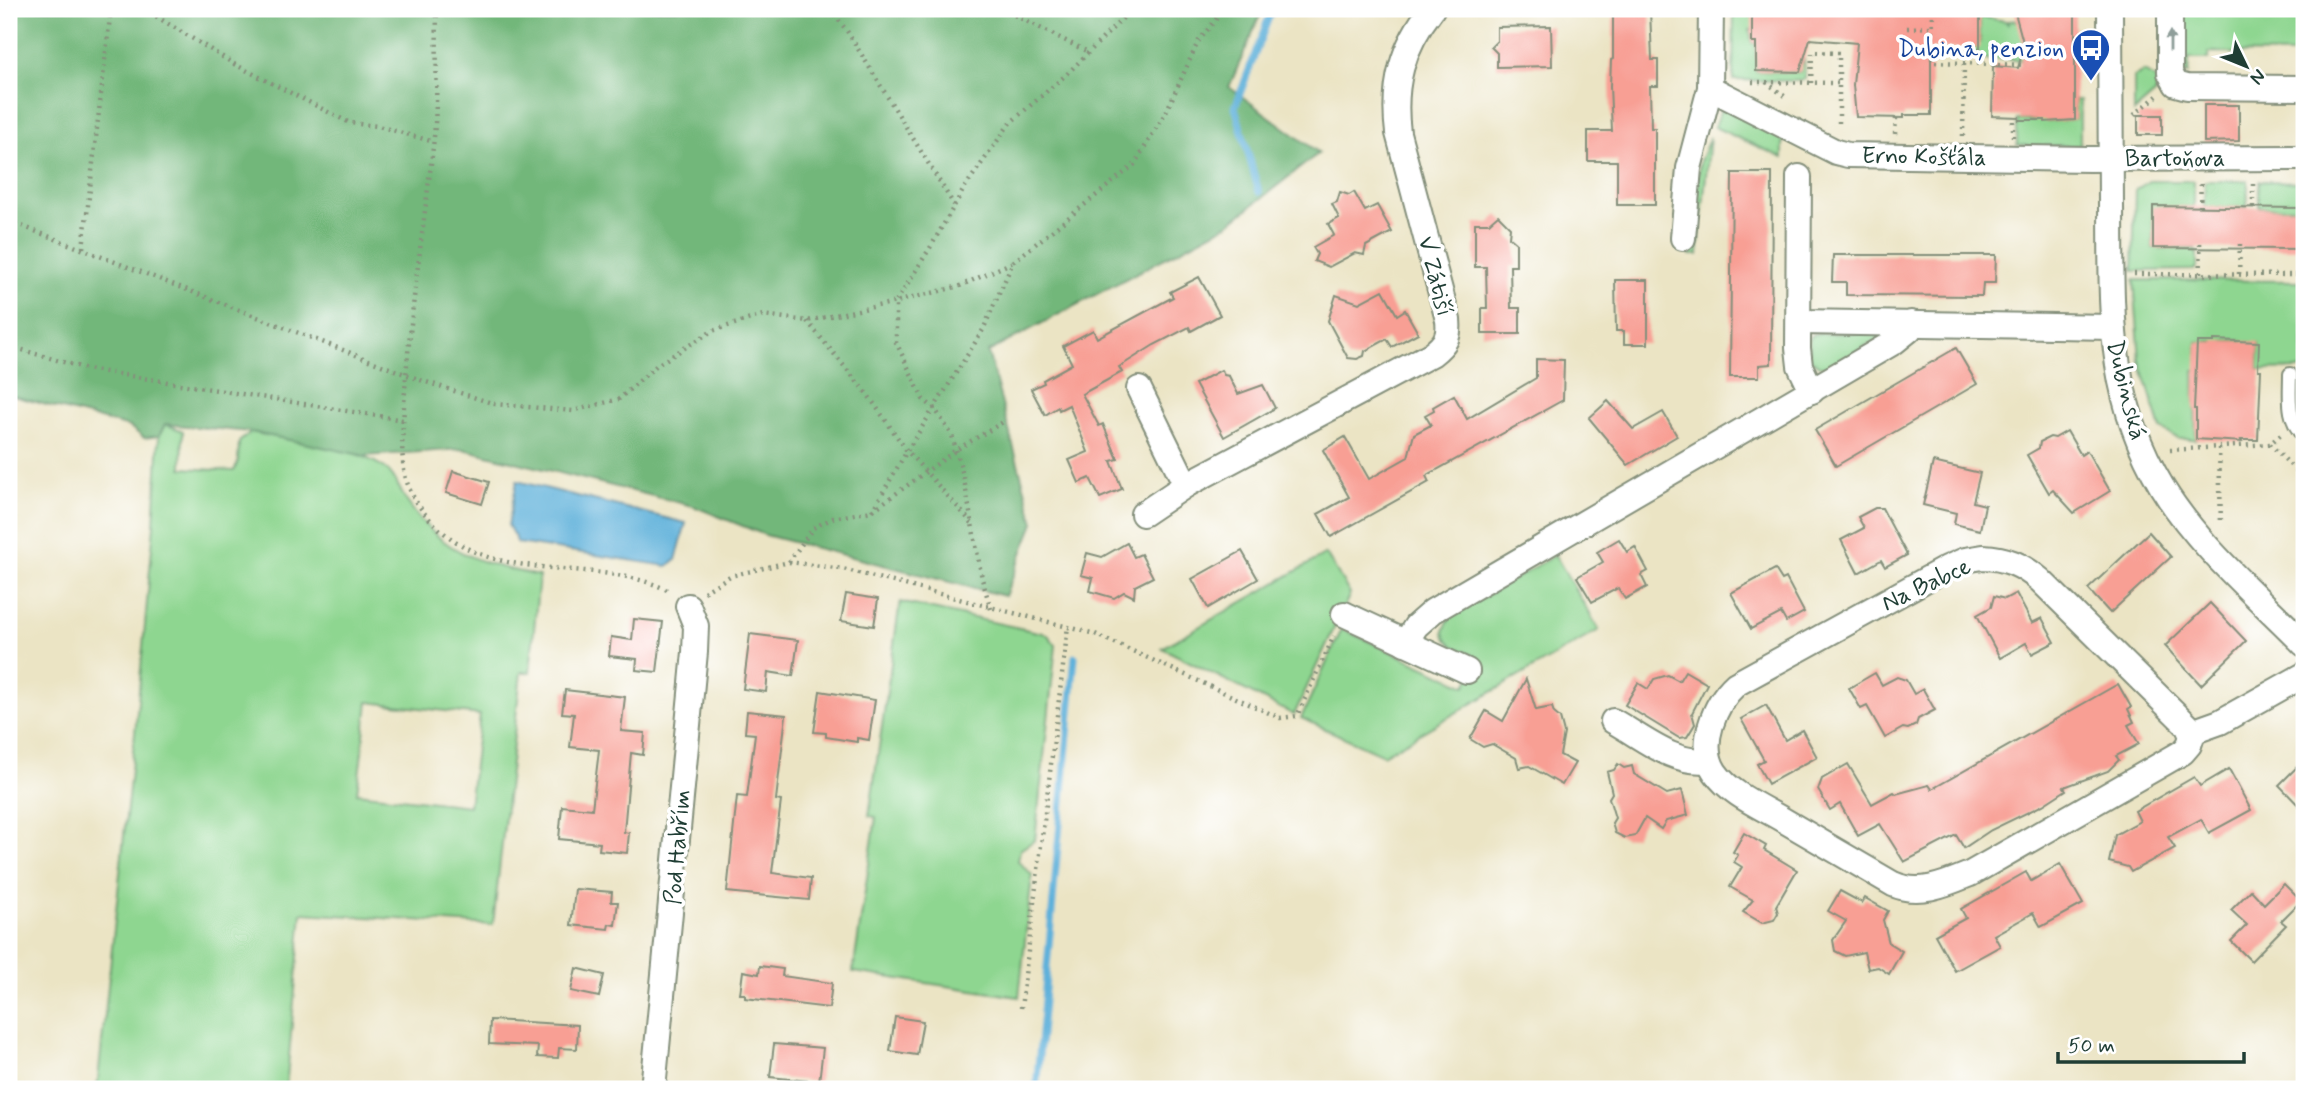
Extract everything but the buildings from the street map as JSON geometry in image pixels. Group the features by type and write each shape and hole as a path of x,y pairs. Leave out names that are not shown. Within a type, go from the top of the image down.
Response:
{"street":[{"name":"V Zátiší","path":"1143,514 1186,485 1443,346 1447,338 1448,320 1398,133 1395,107 1396,86 1402,65 1419,27 1432,9"},
{"path":"1683,238 1689,168 1710,88 1712,9"},
{"name":"Bartoňova","path":"2110,9 2111,159 2304,158"},
{"path":"2170,9 2164,80 2187,88 2304,88"},
{"name":"Erno Košťála","path":"1710,88 1842,154 2111,159"},
{"name":"Dubinská","path":"2111,159 2112,327 2126,407 2148,463 2164,490 2208,546 2304,645"},
{"path":"1799,177 1800,366 1812,391"},
{"path":"1799,322 2112,327"},
{"path":"1405,643 1416,626 1433,611 1894,342 1909,330 1911,323"},
{"path":"1139,389 1186,485"},
{"name":"Na Babce","path":"1709,760 1708,746 1716,712 1726,693 1736,684 1947,568 1965,560 1983,557 2000,557 2025,567 2192,732"},
{"name":"Pod Habřím","path":"653,1089 695,652 696,626 688,606"},
{"path":"1344,614 1467,671"},
{"path":"1613,720 1676,757 1695,762 1709,760 1714,771 1738,793 1893,884 1917,889 1944,884 1970,874 2172,759 2189,745 2192,732 2220,722 2304,675"}],"lane":[{"path":"2290,374 2290,414 2293,423 2304,437"}],"path":[{"path":"83,248 111,9"},
{"path":"144,9 234,64 350,123 379,126 433,142"},
{"path":"437,9 433,142 406,375 405,469 408,485 425,513 460,545 475,553 510,561 623,576 673,593 688,606 730,576 789,562 842,569 1095,634 1274,717 1289,719 1297,716 1344,614"},
{"path":"830,9 847,31 954,205"},
{"path":"1002,9 1088,52"},
{"path":"991,609 982,579 952,435 935,409 923,399 895,342 896,302 954,205 1010,123 1067,74 1132,9"},
{"path":"9,221 406,375 495,404 573,411 619,398 657,365 712,331 763,315 807,320 896,302 960,286 1013,262 1134,164 1166,112 1198,42 1224,9"},
{"path":"1933,9 1932,62 2026,65"},
{"path":"1907,27 1932,27"},
{"path":"1811,83 1812,52 1839,52 1839,136"},
{"path":"1963,157 1964,63"},
{"path":"2131,118 2158,95 2164,80"},
{"path":"1742,82 1839,83"},
{"path":"2200,207 2201,178"},
{"path":"2253,179 2253,207"},
{"path":"2200,243 2201,274"},
{"path":"2239,275 2240,244"},
{"path":"872,511 906,451 983,330 1013,262"},
{"path":"2141,274 2304,275"},
{"path":"807,320 868,395 906,451 972,523"},
{"path":"9,346 86,369 404,420"},
{"path":"789,562 813,528 833,518 872,511 927,474 956,450 1003,422"},
{"path":"2170,461 2165,451 2270,444 2293,423"},
{"path":"2270,444 2304,480"},
{"path":"2213,521 2221,530 2220,448"},
{"path":"1021,1008 1068,626"}],"green space":[{"path":"9,9 1263,9 1229,87 1319,153 1227,225 988,352 1034,523 1005,596 765,535 693,506 463,449 365,456 251,432 165,424 159,436 144,438 130,427 9,395"},
{"path":"1734,9 1756,9 1756,16 1750,16 1754,17 1754,29 1750,30 1752,43 1756,43 1756,71 1800,72 1800,58 1804,58 1805,78 1801,81 1733,80"},
{"path":"2176,9 2304,9 2304,54 2209,53 2208,59 2189,59 2188,74 2181,71"},
{"path":"1980,17 2006,21 2008,25 2008,21 2021,20 2028,60 1969,59 1968,48 1980,42"},
{"path":"2144,72 2156,79 2156,93 2134,112 2134,77"},
{"path":"2075,100 2080,100 2080,146 2017,145 2017,120 2034,121 2035,118 2046,118 2047,122 2075,119"},
{"path":"1723,104 1783,135 1783,158 1714,127"},
{"path":"1710,137 1698,255 1690,255 1700,161"},
{"path":"2150,181 2194,181 2194,207 2153,207 2153,248 2195,249 2197,267 2194,270 2133,271 2135,190"},
{"path":"2205,181 2248,181 2247,207 2204,207"},
{"path":"2259,181 2304,182 2304,208 2259,207"},
{"path":"2134,280 2304,281 2304,369 2258,370 2259,343 2241,340 2197,342 2197,370 2194,370 2196,439 2179,439 2161,429 2140,361"},
{"path":"1889,332 1832,366 1819,366 1810,359 1809,338 1813,334"},
{"path":"165,424 183,431 182,468 234,471 238,461 239,442 251,432 354,453 389,471 421,520 450,545 482,561 539,576 530,672 521,672 493,925 302,913 286,1089 97,1089 136,723 154,525 159,436","holes":["368,702 480,715 469,806 357,793"]},
{"path":"1326,554 1350,594 1294,715 1162,648"},
{"path":"1555,555 1599,630 1383,755 1301,718 1342,629 1466,686 1479,658 1453,646 1445,637 1444,631 1449,618"},
{"path":"900,602 1047,634 1056,645 1035,840 1020,850 1018,861 1032,875 1019,997 853,972 876,817 869,816"}],"water":[{"path":"517,481 686,523 676,560 667,566 518,543 508,525"}],"waterway":[{"path":"1259,192 1235,107 1272,9"},
{"path":"1036,1089 1075,657"}],"place":[{"name":"Dubina, penzion","path":"2091,82"}]}
